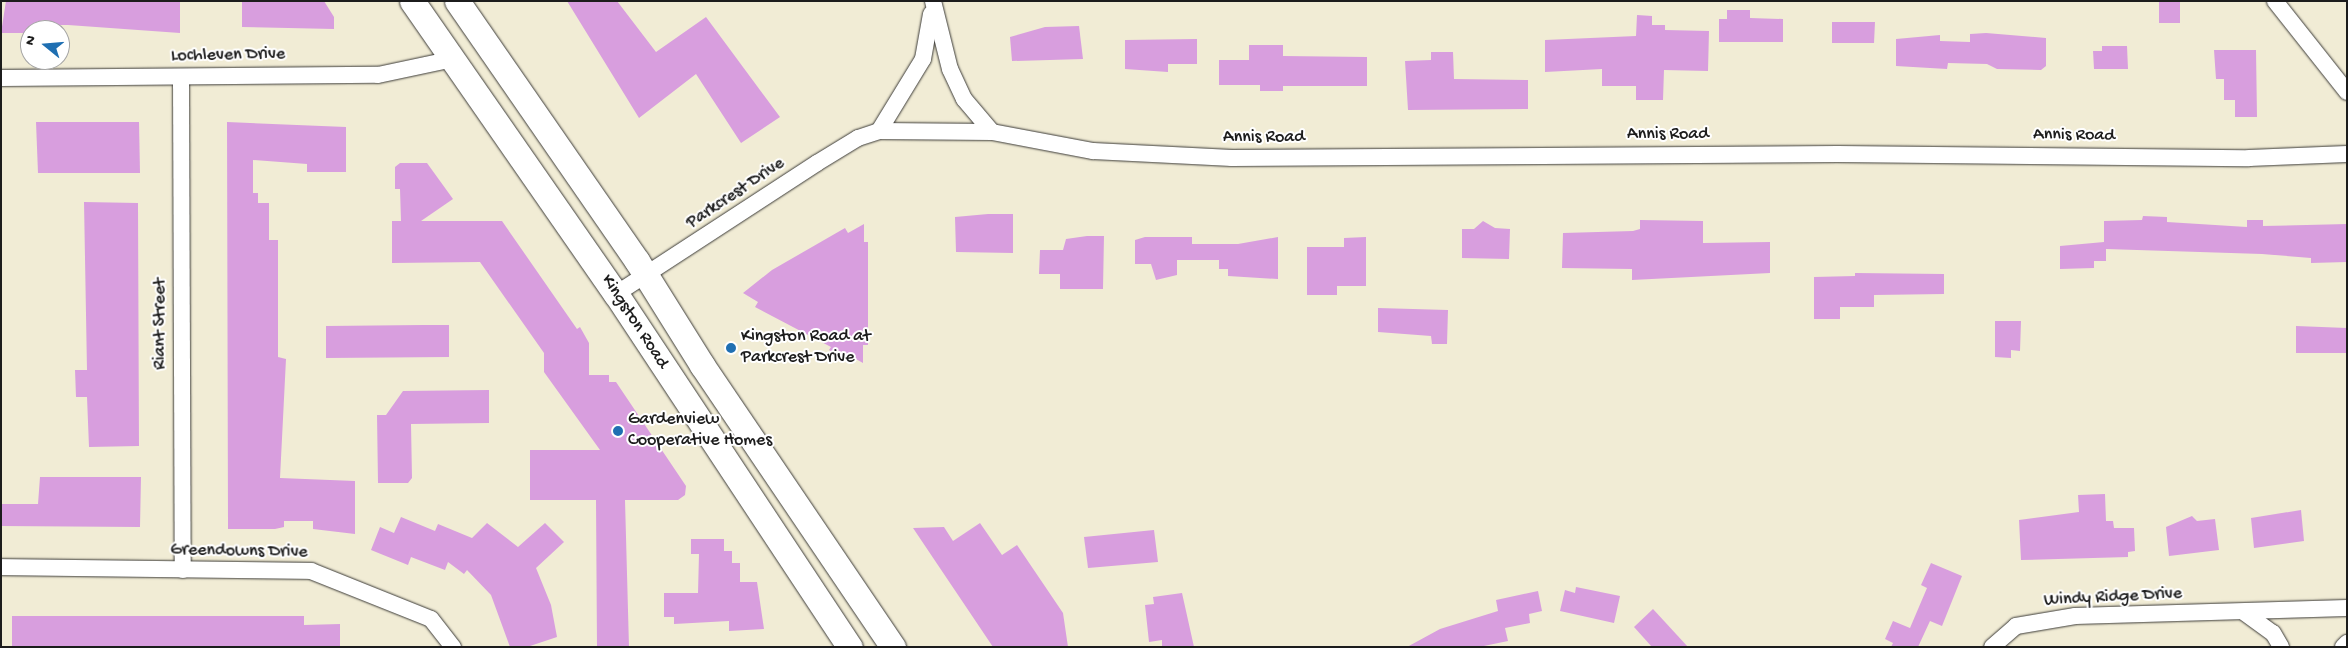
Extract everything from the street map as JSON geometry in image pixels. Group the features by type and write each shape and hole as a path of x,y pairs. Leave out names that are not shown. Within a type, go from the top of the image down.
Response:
{"main road":[{"name":"Kingston Road","path":"412,1 616,294 850,647"},
{"name":"Kingston Road","path":"458,1 646,276 702,365 893,647"},
{"path":"665,370 677,364 702,365"}],"street":[{"path":"2275,1 2347,92"},
{"path":"879,131 923,59 933,4"},
{"path":"933,4 957,84 992,132"},
{"name":"Lochleven Drive","path":"1,78 378,75 453,59"},
{"name":"Riant Street","path":"181,78 183,570"},
{"name":"Parkcrest Drive","path":"616,294 858,138 879,131 992,132"},
{"name":"Annis Road","path":"992,132 1093,151 1232,158 1838,154 2249,158 2347,154"},
{"name":"Greendowns Drive","path":"1,567 310,571 431,619 453,647"},
{"name":"Windy Ridge Drive","path":"1992,647 2016,626 2056,618 2347,608"},
{"path":"2245,613 2272,633 2281,647"},
{"path":"2343,647 2347,643"}],"building":[{"path":"6,1 180,1 180,33 70,25 70,20 20,20 20,33 1,33"},
{"path":"242,1 324,1 334,17 334,29 242,27"},
{"path":"567,1 617,1 656,52 706,17 780,117 741,143 696,74 639,118"},
{"path":"2159,1 2180,1 2180,23 2159,23"},
{"path":"1727,10 1750,10 1750,18 1783,19 1783,42 1719,42 1719,19 1727,19"},
{"path":"1637,15 1652,16 1652,25 1665,25 1665,30 1709,31 1708,71 1664,70 1663,100 1636,100 1636,86 1602,86 1602,69 1545,72 1545,40 1636,36"},
{"path":"1832,22 1875,22 1874,43 1832,43"},
{"path":"1079,26 1083,59 1012,61 1010,37 1045,27"},
{"path":"1986,33 2046,38 2046,66 2041,70 1997,69 1987,64 1948,63 1947,69 1896,66 1896,39 1940,35 1940,41 1970,42 1970,34"},
{"path":"1197,39 1197,64 1168,64 1168,72 1125,69 1125,40"},
{"path":"1249,45 1283,45 1283,56 1367,57 1367,86 1283,86 1283,91 1260,91 1260,85 1219,85 1219,60 1249,60"},
{"path":"2102,46 2127,46 2128,69 2094,69 2093,51 2102,51"},
{"path":"2214,50 2256,50 2257,117 2235,117 2235,100 2224,100 2224,79 2216,79"},
{"path":"1431,52 1453,52 1454,79 1528,80 1528,109 1408,110 1405,61 1431,60"},
{"path":"36,122 139,122 140,173 38,173"},
{"path":"227,122 346,127 346,172 307,172 307,164 253,160 253,193 258,193 258,203 269,203 269,240 278,240 278,357 286,359 280,478 355,481 355,534 313,529 313,521 284,521 284,527 275,529 228,529"},
{"path":"400,163 427,163 453,199 421,221 502,221 577,329 580,327 589,343 589,375 609,375 609,382 616,382 686,486 685,495 678,500 625,500 629,647 597,647 596,500 530,500 530,450 600,450 544,372 544,353 480,262 392,263 392,221 401,221 400,189 395,189 395,167"},
{"path":"84,202 138,203 139,446 89,447 87,397 76,397 75,370 87,370"},
{"path":"1013,214 1013,253 956,252 955,217"},
{"path":"2143,216 2167,217 2167,222 2247,227 2247,220 2263,220 2263,226 2347,224 2347,262 2311,263 2311,258 2262,254 2106,249 2106,261 2094,261 2094,268 2060,269 2060,246 2104,242 2104,221 2142,220"},
{"path":"1640,220 1703,221 1703,243 1770,242 1770,273 1632,280 1632,269 1562,268 1563,233 1633,231 1640,229"},
{"path":"1483,221 1495,228 1510,229 1509,259 1462,258 1462,229 1474,229"},
{"path":"864,224 864,242 868,242 868,345 863,345 863,363 847,354 845,359 829,350 831,347 755,307 758,302 743,293 772,270 845,228 848,233"},
{"path":"1104,236 1103,289 1060,289 1060,274 1039,274 1040,250 1063,250 1066,239"},
{"path":"1145,237 1192,237 1192,244 1238,244 1278,237 1278,279 1228,276 1228,269 1219,269 1219,260 1177,260 1177,275 1156,280 1151,264 1135,264 1135,240"},
{"path":"1366,237 1366,286 1337,286 1337,295 1307,295 1307,247 1344,247 1344,238"},
{"path":"1855,273 1944,274 1944,294 1874,295 1874,307 1840,307 1840,319 1814,319 1814,277 1855,276"},
{"path":"1378,308 1448,310 1447,344 1432,344 1431,336 1378,332"},
{"path":"1995,321 2021,321 2020,351 2011,350 2011,358 1995,357"},
{"path":"449,325 449,357 326,358 326,326"},
{"path":"2296,326 2347,328 2347,353 2296,353"},
{"path":"489,390 489,423 411,424 412,478 408,483 378,483 377,415 386,415 403,391"},
{"path":"40,477 141,477 140,527 1,526 1,504 38,504"},
{"path":"2105,494 2106,521 2113,521 2114,528 2134,528 2135,551 2128,552 2128,557 2021,560 2019,520 2079,512 2078,495"},
{"path":"2301,510 2304,541 2254,548 2251,518"},
{"path":"2192,516 2197,521 2215,519 2219,550 2169,556 2166,527"},
{"path":"401,517 435,531 438,524 472,538 487,523 518,547 545,523 564,542 536,568 551,605 557,637 527,647 510,647 491,595 467,570 464,574 448,562 445,570 411,557 408,565 371,550 380,527 394,533"},
{"path":"980,523 1002,555 1017,545 1063,613 1068,647 993,647 913,528 944,527 953,541"},
{"path":"1154,530 1158,562 1088,568 1084,537"},
{"path":"691,539 724,539 724,551 732,551 732,563 740,563 740,582 757,582 764,629 729,631 729,621 674,624 674,617 664,617 664,593 698,593 699,554 691,554"},
{"path":"1931,563 1962,576 1942,626 1930,621 1918,647 1891,647 1893,643 1885,639 1893,621 1910,628 1927,588 1921,585"},
{"path":"1576,587 1620,596 1614,623 1560,611 1565,590 1575,593"},
{"path":"1538,591 1542,611 1529,614 1530,623 1505,628 1508,641 1479,647 1407,647 1440,629 1498,611 1496,600"},
{"path":"1182,593 1194,647 1162,647 1162,640 1149,642 1145,605 1154,604 1153,597"},
{"path":"1653,609 1688,647 1652,647 1634,627"},
{"path":"12,616 304,616 304,625 340,624 340,647 12,647"}],"place":[{"name":"Kingston Road at Parkcrest Drive","path":"731,348"},
{"name":"Gardenview Cooperative Homes","path":"618,431"}]}
